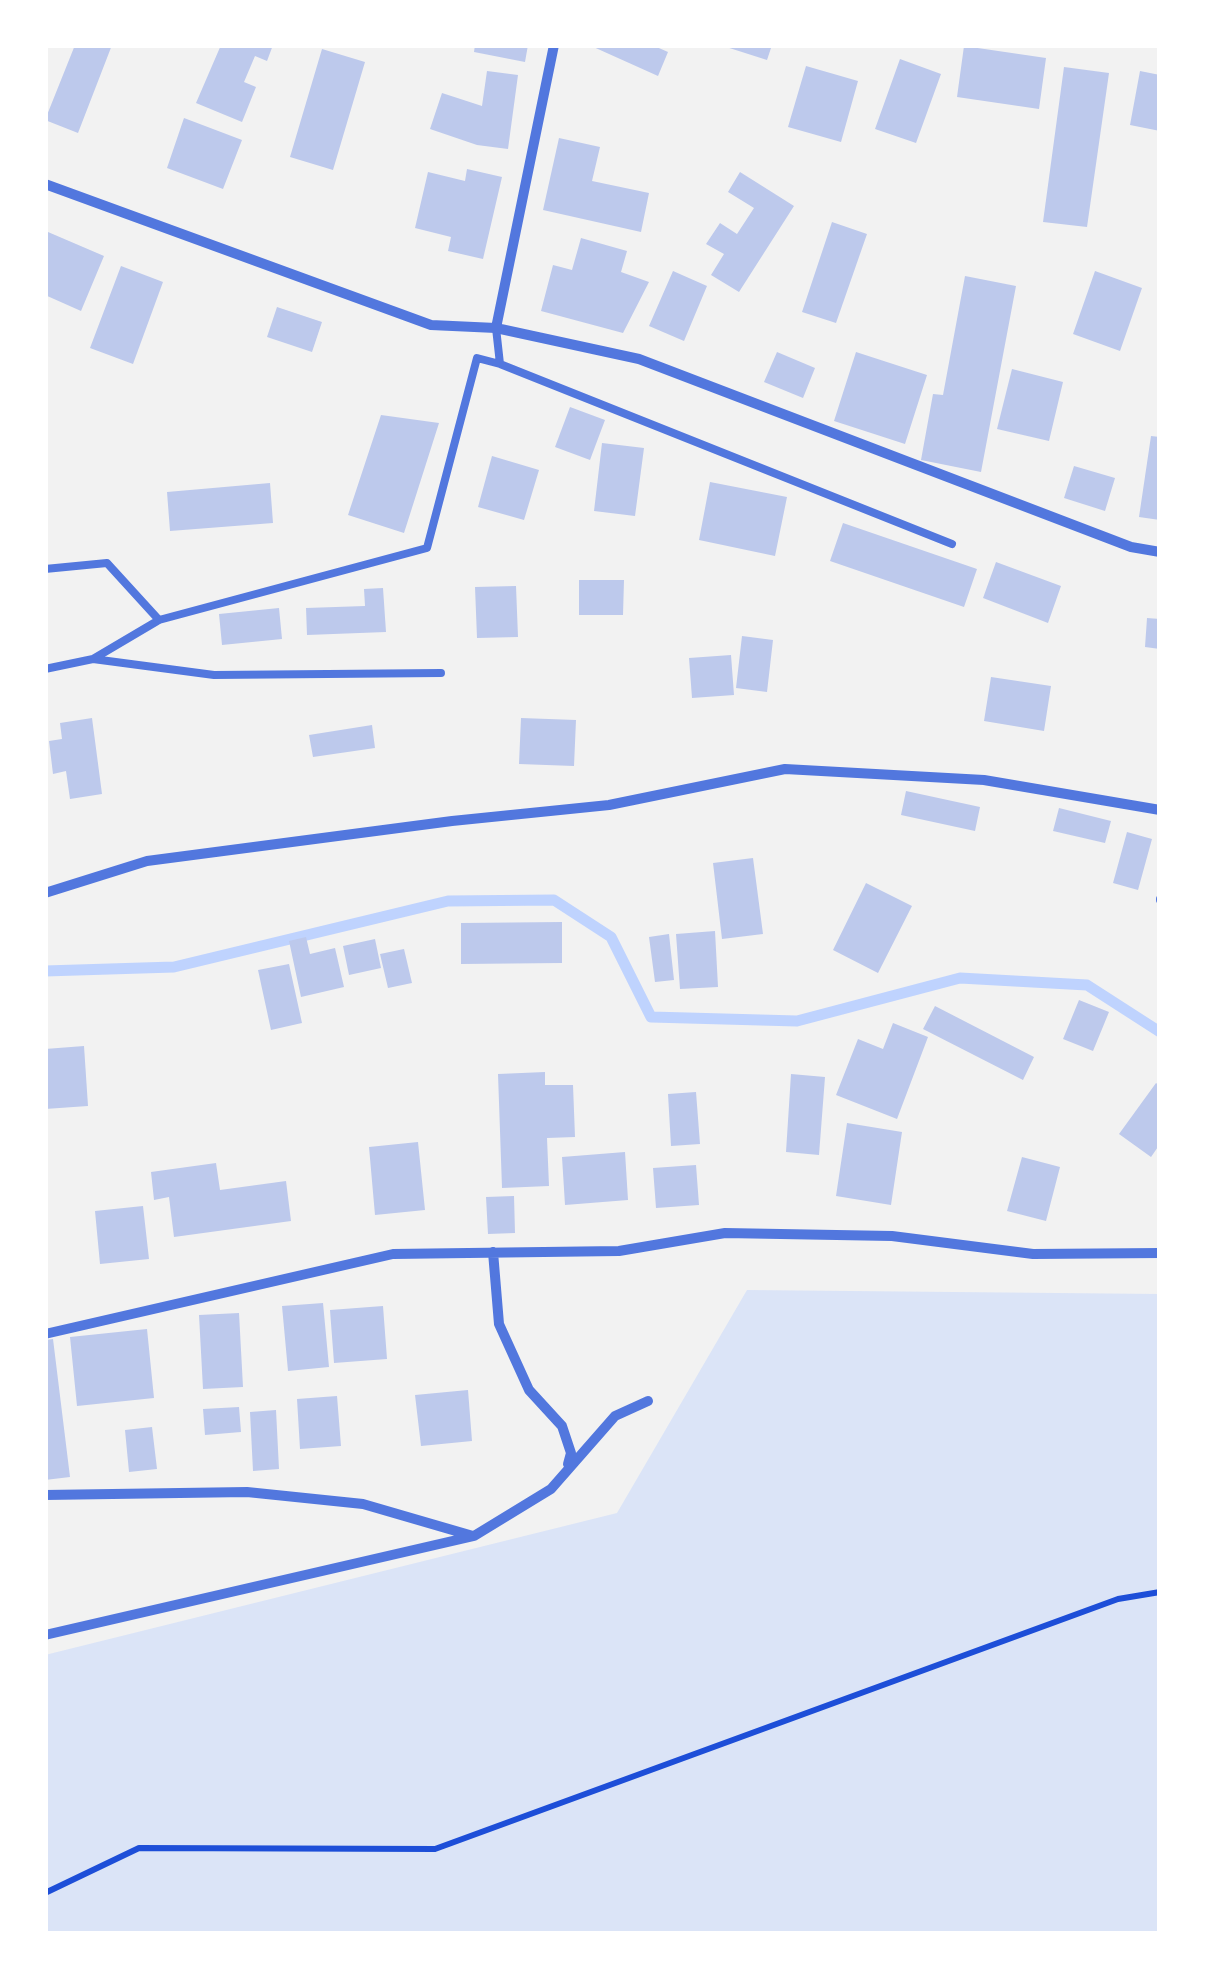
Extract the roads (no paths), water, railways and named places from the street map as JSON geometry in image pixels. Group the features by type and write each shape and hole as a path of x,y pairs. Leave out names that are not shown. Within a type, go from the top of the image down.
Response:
{"street":[{"path":"496,328 554,45"},
{"path":"45,184 431,325 496,328 638,359 1131,547 1160,552"},
{"path":"45,894 147,861 609,804 785,769 984,780 1160,810"},
{"path":"45,1334 393,1254 619,1251 724,1233 892,1236 1032,1254 1160,1252"},
{"path":"493,1252 499,1324 529,1390 562,1426 571,1453 568,1467"},
{"path":"45,1635 474,1536 551,1489 615,1416 648,1401"},
{"path":"45,1495 247,1492 363,1504 474,1536"}],"lane":[{"path":"496,328 500,364"},
{"path":"45,669 93,659 159,620 428,548 476,358 500,364 952,544"},
{"path":"45,569 107,563 159,620"},
{"path":"93,659 214,676 441,673"}],"waterway":[{"path":"45,971 174,967 448,901 554,900 611,937 651,1017 797,1021 960,978 1087,985 1160,1032"}]}
